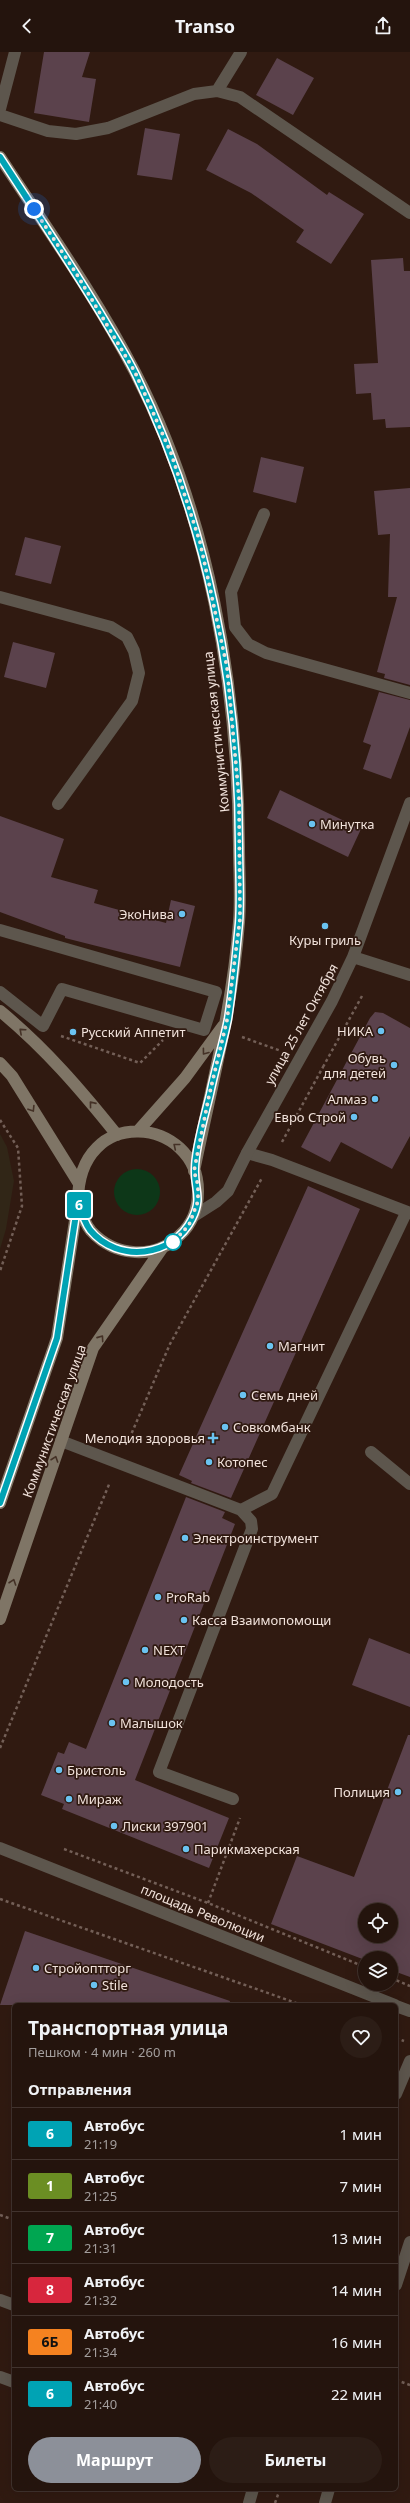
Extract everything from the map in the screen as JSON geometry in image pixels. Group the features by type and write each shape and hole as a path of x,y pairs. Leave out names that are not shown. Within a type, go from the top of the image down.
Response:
{"main road":[{"name":"Коммунистическая улица","path":"0,157 76,273 135,372 171,453 200,542 227,667 239,798 240,919 227,1020 209,1096 194,1171"},
{"path":"0,1011 71,1078 117,1135"},
{"name":"Коммунистическая улица","path":"138,1131 185,1078 227,1020"},
{"path":"0,1063 12,1076 78,1182"},
{"path":"138,1131 166,1138 178,1146 188,1157 198,1185 198,1201 194,1216 182,1234 163,1247 148,1252 132,1253 116,1249 102,1241 90,1230 82,1216 78,1201 78,1182 87,1158 106,1140 117,1135 138,1131"},
{"name":"Коммунистическая улица","path":"0,1503 57,1338 78,1201"},
{"name":"Коммунистическая улица","path":"0,1619 93,1348 163,1247"}],"street":[{"path":"0,109 15,52"},
{"path":"217,91 241,52"},
{"path":"0,115 48,131 76,134 108,128 194,94 217,91 240,97 410,213"},
{"path":"264,514 231,592 235,627 248,644 266,654 410,693"},
{"path":"0,597 111,627 127,637 134,652 139,673 132,701 58,804"},
{"name":"улица 25 лет Октября","path":"194,1216 216,1202 228,1191 247,1152 332,1001 353,957 410,803"},
{"path":"0,930 216,992 204,1030 62,989 43,1026 0,992"},
{"path":"353,957 410,975"},
{"path":"241,1510 272,1494 408,1213 272,1160 247,1152"},
{"path":"61,1441 241,1510 251,1521 252,1530 158,1772 233,1799"},
{"path":"372,1452 410,1484"},
{"name":"площадь Революции","path":"0,1848 200,1926 390,2003"},
{"name":"площадь Революции","path":"398,2006 410,2011"},
{"path":"398,2089 410,2061"},
{"path":"398,2279 410,2242"},
{"path":"0,2300 12,2304"},
{"path":"0,2377 12,2381"},
{"path":"249,2503 253,2491"},
{"path":"325,2503 328,2491"}],"path":[{"path":"0,1748 118,1463 170,1344 323,1067"},
{"path":"0,1120 18,1148 22,1206 0,1271"},
{"path":"200,1926 245,1804 233,1799"},
{"path":"60,1847 208,1903 358,1964"},
{"path":"0,1899 296,2003"},
{"path":"398,1981 410,1986"},
{"path":"0,2215 12,2219"},
{"path":"398,2381 410,2385"},
{"path":"275,2503 279,2491"}],"shaded area":[{"path":"0,1134 7,1147 14,1181 6,1229 0,1249"}],"green space":[{"path":"142,1169 154,1175 159,1183 159,1201 154,1209 146,1214 132,1215 120,1209 115,1201 114,1187 120,1175 128,1170"}],"building":[{"path":"44,52 90,52 82,77 96,79 89,122 34,113"},
{"path":"277,58 314,78 293,115 256,95"},
{"path":"145,128 180,134 172,180 137,175"},
{"path":"228,129 257,144 327,195 329,192 364,214 331,264 296,242 304,230 251,193 206,170"},
{"path":"403,258 404,271 410,271 410,427 386,428 385,419 373,420 371,393 356,394 354,364 378,363 371,260"},
{"path":"261,457 304,467 296,503 253,492"},
{"path":"410,488 410,685 384,678 385,674 377,672 397,597 388,597 390,534 378,535 374,491"},
{"path":"25,537 61,546 51,584 15,575"},
{"path":"13,642 55,653 46,688 4,677"},
{"path":"379,692 410,700 410,727 391,779 363,769 371,745 363,742"},
{"path":"280,790 361,829 348,857 267,818"},
{"path":"0,816 64,839 51,877 98,890 94,903 166,923 171,900 195,906 180,967 65,938 65,936 0,912"},
{"path":"375,1012 383,1013 410,1028 410,1136 392,1169 341,1142 330,1162 301,1147 370,1018"},
{"path":"308,1186 360,1209 231,1498 191,1483 192,1481 179,1475"},
{"path":"186,1497 225,1512 222,1518 235,1524 135,1780 229,1818 209,1868 62,1809 64,1804 41,1795 58,1752 64,1754 69,1742 86,1749"},
{"path":"369,1638 410,1654 410,1707 352,1685"},
{"name":"Полиция","path":"408,1735 410,1735 410,1977 398,1973 398,1951 358,1951 358,1957 271,1924 297,1856 354,1877"},
{"path":"25,1931 230,2001 230,2003 12,2003 12,2005 0,2005"}],"bus line":[{"name":"6","path":"0,157 76,273 135,372 171,453 187,497 200,542 227,667 239,798 240,919 227,1020 209,1096 194,1171 198,1185 198,1201 194,1216 182,1234 173,1242 148,1252 132,1253 116,1249 102,1241 90,1230 82,1216 78,1201 57,1338 0,1503"}],"place":[{"name":"Минутка","path":"312,824"},
{"name":"ЭкоНива","path":"182,914"},
{"name":"Куры гриль","path":"325,926"},
{"name":"НИКА","path":"381,1031"},
{"name":"Русский Аппетит","path":"73,1032"},
{"name":"Обувь для детей","path":"394,1065"},
{"name":"Алмаз","path":"375,1099"},
{"name":"Евро Строй","path":"354,1117"},
{"name":"Магнит","path":"270,1346"},
{"name":"Семь дней","path":"243,1395"},
{"name":"Совкомбанк","path":"225,1427"},
{"name":"Мелодия здоровья","path":"213,1438"},
{"name":"Котопес","path":"209,1462"},
{"name":"Электроинструмент","path":"185,1538"},
{"name":"ProRab","path":"158,1597"},
{"name":"Касса Взаимопомощи","path":"184,1620"},
{"name":"NEXT","path":"145,1650"},
{"name":"Молодость","path":"126,1682"},
{"name":"Малышок","path":"112,1723"},
{"name":"Бристоль","path":"59,1770"},
{"name":"Полиция","path":"398,1792"},
{"name":"Мираж","path":"69,1799"},
{"name":"Лиски 397901","path":"114,1826"},
{"name":"Парикмахерская","path":"186,1849"},
{"name":"Стройоптторг","path":"36,1968"},
{"name":"Stile","path":"94,1985"}],"route":[{"path":"34,209 76,273 135,372 171,453 187,497 200,542 227,667 239,798 240,919 227,1020 209,1096 194,1171 198,1185 198,1201 194,1216 189,1225 173,1242"}]}
